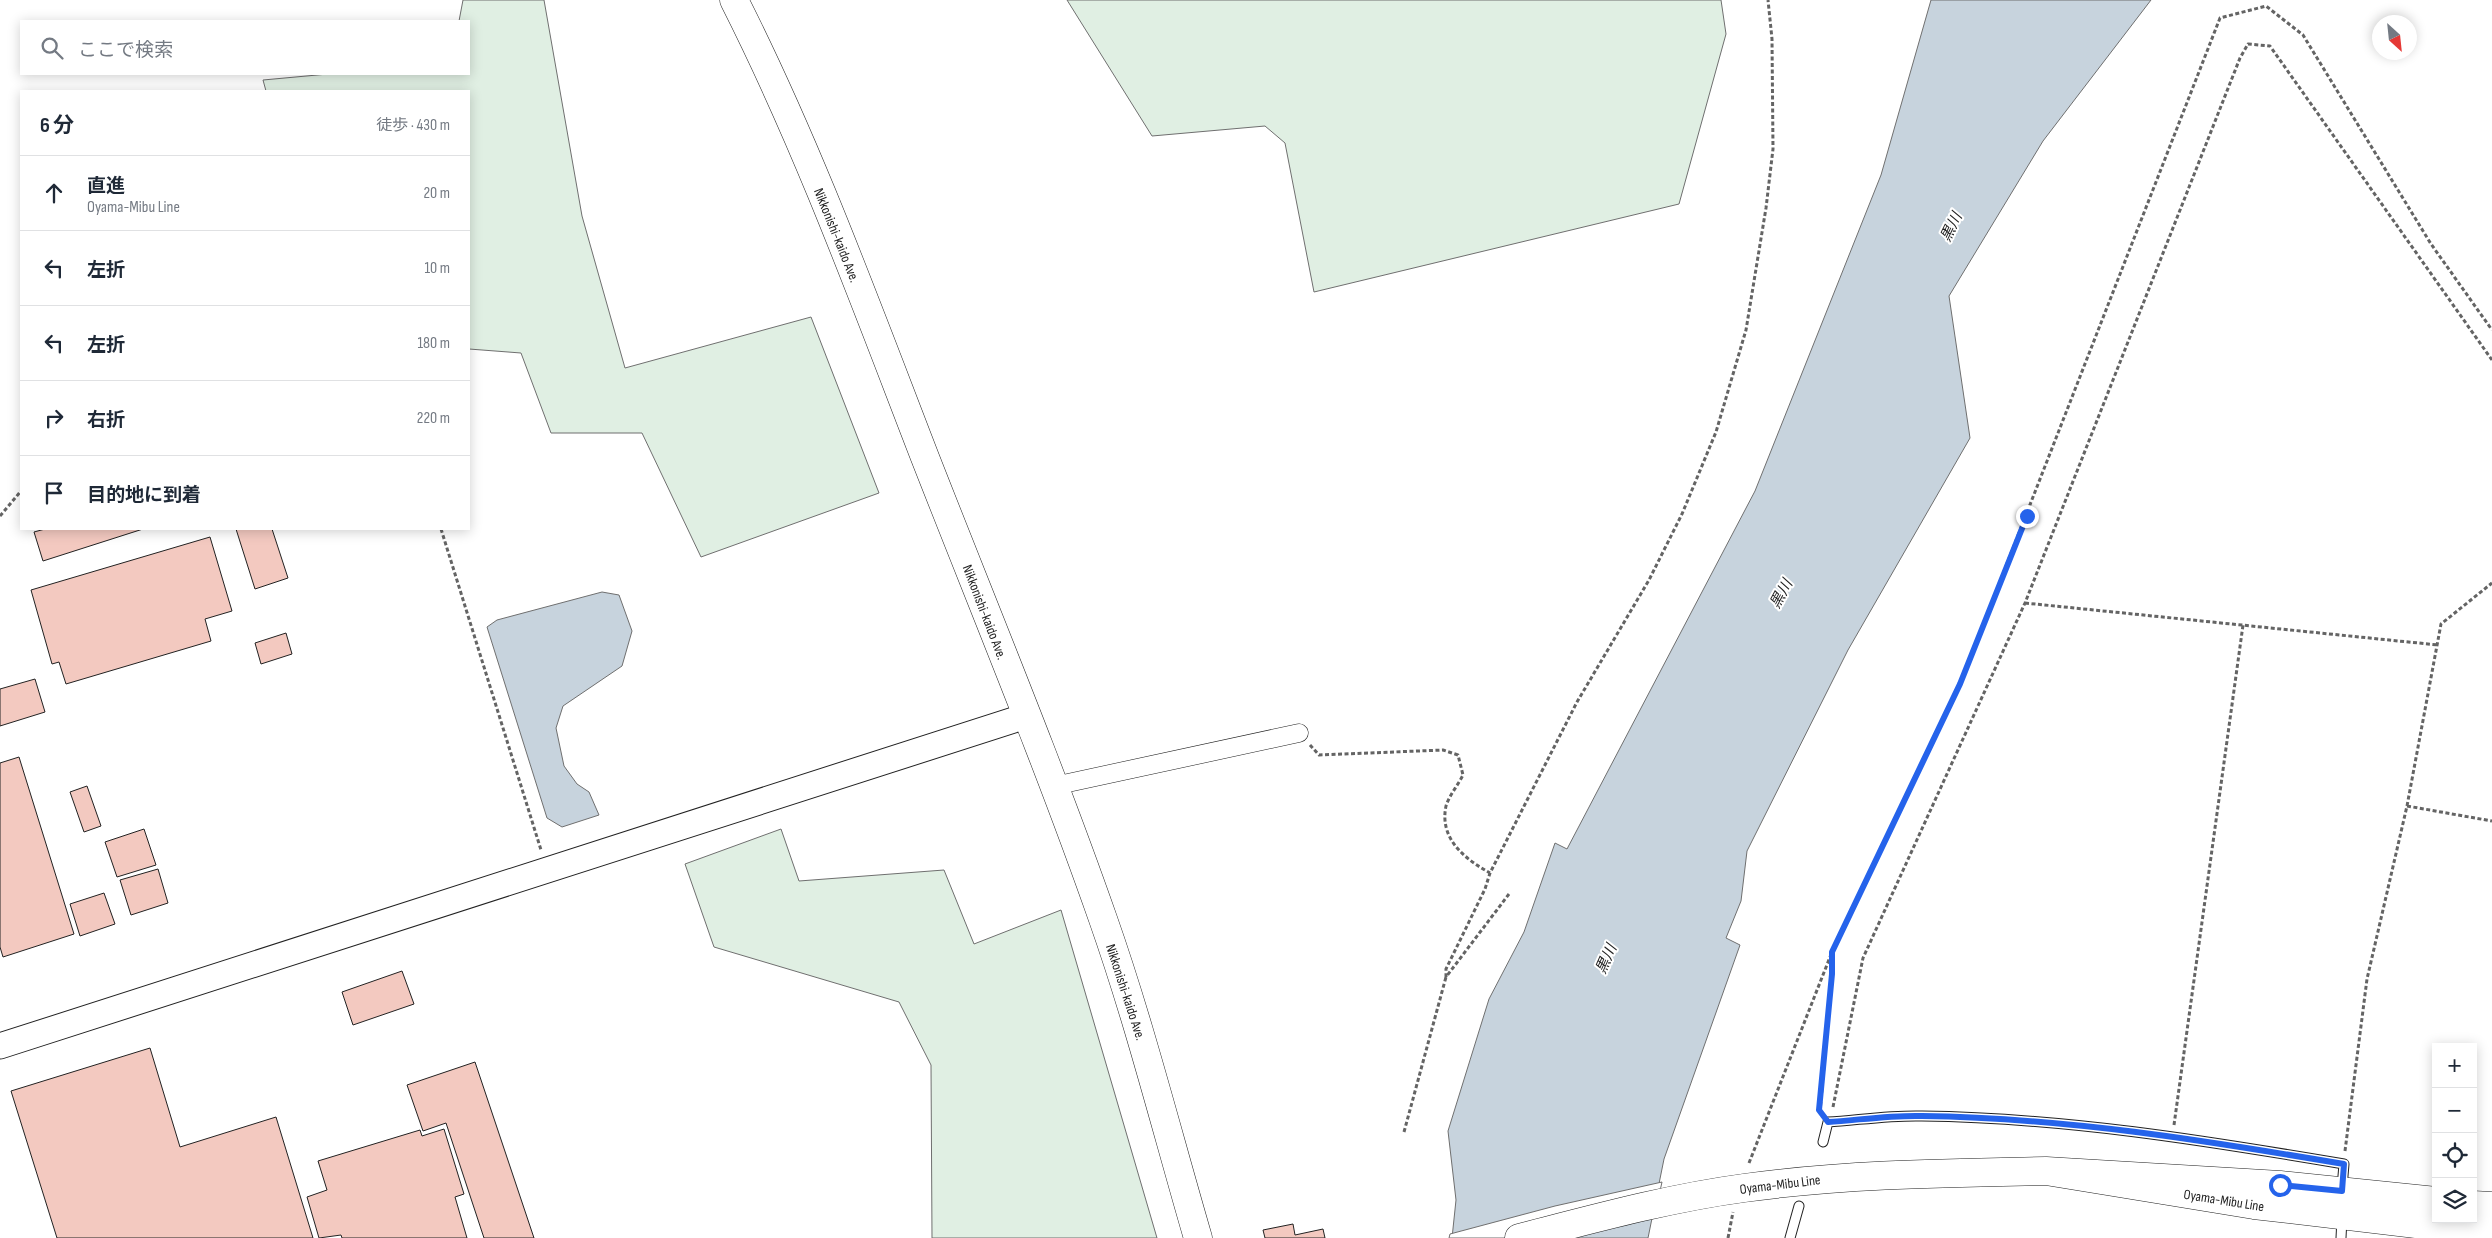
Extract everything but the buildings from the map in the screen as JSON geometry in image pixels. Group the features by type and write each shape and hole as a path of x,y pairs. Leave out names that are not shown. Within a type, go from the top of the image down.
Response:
{"main road":[{"name":"Nikkonishi-kaido Ave.","path":"734,0 773,78 865,303 1054,786 1104,921 1148,1060 1198,1238"},
{"name":"Oyama-Mibu Line","path":"1520,1238 1615,1214 1737,1189 1899,1173 2046,1171 2254,1205 2342,1210 2492,1233"},
{"name":"Oyama-Mibu Line","path":"2342,1210 2432,1201"},
{"path":"2477,1204 2492,1206"}],"street":[{"path":"0,1046 1026,716"},
{"path":"1054,786 1299,733"}],"lane":[{"path":"1823,1142 1828,1122 1920,1116 2061,1122 2172,1135 2344,1164 2342,1210"},
{"path":"1790,1238 1799,1206"}],"path":[{"path":"1404,1132 1446,977 1446,969 1485,889 1490,873 1576,702 1649,580 1682,514 1716,432 1746,330 1766,208 1773,149 1772,39 1768,0"},
{"path":"1728,1238 1737,1189 1750,1163 1832,952 1960,684 2220,18 2266,6 2303,35 2431,244 2492,330"},
{"path":"1828,1122 1833,1106 1863,958 2025,602 2240,58 2248,44 2270,46 2492,360"},
{"path":"0,516 20,492"},
{"path":"440,530 547,870"},
{"path":"2344,1164 2367,980 2407,806 2441,624 2492,583"},
{"path":"2025,602 2438,645"},
{"path":"2172,1135 2243,625"},
{"path":"1299,733 1319,755 1443,750 1458,755 1463,775 1446,805 1447,835 1469,861 1490,873"},
{"path":"2407,806 2492,821"},
{"path":"1446,977 1509,894"},
{"path":"1828,1122 1819,1110 1832,974 1832,952"}],"green space":[{"path":"463,0 544,0 582,216 625,368 811,317 879,493 701,557 642,433 551,433 521,353 470,349 470,90 266,90 263,80 317,75 470,75 470,20 459,20"},
{"path":"1067,0 1721,0 1726,34 1679,204 1314,292 1285,143 1265,126 1152,136"},
{"path":"781,829 799,881 944,870 974,944 1061,910 1157,1238 932,1238 931,1065 899,1002 714,947 685,864"}],"water":[{"name":"黒川","path":"1931,0 2151,0 2043,141 1949,296 1970,438 1848,650 1747,851 1741,901 1726,938 1740,945 1664,1159 1648,1238 1452,1238 1456,1200 1448,1131 1489,999 1524,932 1555,843 1567,849 1755,491 1881,175"},
{"path":"602,592 619,595 632,631 622,666 563,706 556,728 564,766 577,784 589,792 599,815 562,827 547,818 487,627 497,620"}],"pier":[{"path":"1662,1182 1654,1218 1568,1238 1449,1238 1450,1234 1555,1206"}],"route":[{"path":"2027,516 1960,684 1911,792 1832,952 1832,974 1819,1110 1828,1122 1920,1116 2061,1122 2172,1135 2344,1164 2342,1191 2280,1185"}]}
